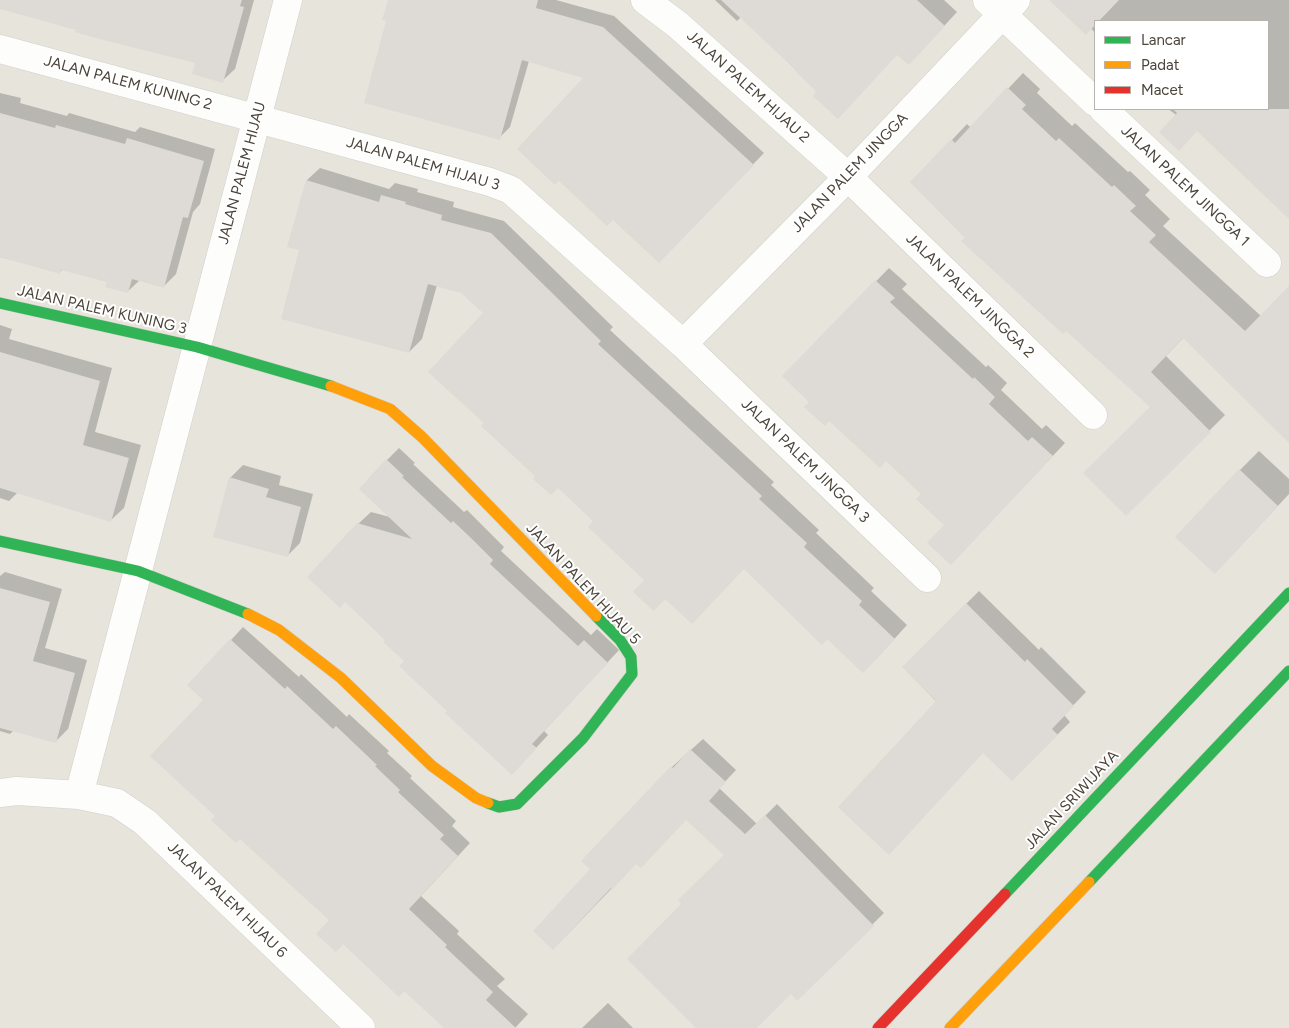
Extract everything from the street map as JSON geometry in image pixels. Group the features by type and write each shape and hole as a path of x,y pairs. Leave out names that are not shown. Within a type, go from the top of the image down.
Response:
{"street":[{"name":"JALAN PALEM HIJAU","path":"79,794 288,0"},
{"name":"JALAN PALEM HIJAU 2","path":"645,0 678,25 848,177"},
{"name":"JALAN PALEM JINGGA","path":"683,344 848,177 1002,5"},
{"path":"1002,5 1094,101"},
{"name":"JALAN PALEM KUNING 2","path":"0,49 257,118"},
{"name":"JALAN PALEM JINGGA 1","path":"1103,110 1267,263"},
{"name":"JALAN PALEM HIJAU 3","path":"257,118 490,182 511,190 683,344"},
{"name":"JALAN PALEM JINGGA 2","path":"848,177 1093,415"},
{"name":"JALAN PALEM KUNING 3","path":"0,303 197,347"},
{"name":"JALAN PALEM JINGGA 3","path":"683,344 927,578"},
{"name":"JALAN PALEM HIJAU 5","path":"138,571 245,612 279,630 341,678 432,766 476,798 499,807 517,804 583,738 632,674 631,657 620,640 422,438 390,409 348,391 197,347"},
{"path":"0,541 138,571"},
{"name":"JALAN SRIWIJAYA","path":"878,1028 1289,594"},
{"path":"950,1028 1289,671"},
{"name":"JALAN PALEM HIJAU 6","path":"0,793 16,791 79,794 117,803 145,822 361,1028"}],"shaded area":[{"path":"0,0 1289,0 1289,1028 0,1028"}],"building":[{"path":"0,0 242,0 240,6 244,7 223,83 192,74 195,63 107,41 75,32 76,30 0,9"},
{"path":"388,0 538,0 536,8 603,27 754,165 659,263 613,220 607,226 559,181 555,185 517,149 583,78 522,60 500,140 364,103 386,21 382,20"},
{"path":"721,0 917,0 945,26 909,65 897,55 838,119 813,96 816,91 796,70"},
{"path":"1049,0 1119,0 1100,20 1094,20 1094,26 1086,35"},
{"path":"1007,87 1026,105 1022,109 1056,141 1059,138 1112,187 1114,185 1136,206 1130,211 1156,235 1149,242 1245,331 1289,286 1289,443 1183,338 1151,372 1211,432 1126,516 1083,473 1150,407 1066,331 1063,334 961,241 965,238 910,182 951,139 955,143"},
{"path":"1289,109 1289,219 1197,131 1179,151 1159,132 1177,113 1174,110"},
{"path":"0,113 55,128 56,125 125,144 127,138 204,161 188,218 183,217 164,288 132,279 128,293 105,287 107,282 61,270 60,274 0,257"},
{"path":"306,180 379,202 381,195 406,202 405,204 442,215 441,220 491,233 601,341 598,344 762,496 759,499 807,543 804,547 862,601 859,605 895,639 863,673 827,639 822,645 744,569 692,624 665,599 654,611 633,592 644,580 588,527 593,521 558,488 551,495 533,479 535,476 481,426 484,423 428,372 483,313 461,293 428,284 409,353 281,319 299,250 287,247"},
{"path":"875,280 895,298 890,302 995,397 989,404 1028,441 1032,437 1053,456 951,565 927,543 944,525 916,499 921,494 886,461 880,468 829,421 825,426 804,407 809,402 782,376"},
{"path":"0,352 100,381 83,445 129,458 111,522 0,488"},
{"path":"386,459 404,476 402,477 451,523 453,521 471,538 493,560 490,564 578,646 584,640 608,663 532,744 537,748 512,775 445,713 447,711 399,666 404,661 383,642 385,640 345,602 340,608 307,577 357,523 412,539 359,489"},
{"path":"1239,469 1278,506 1215,574 1175,537"},
{"path":"229,477 269,489 266,497 301,507 288,557 213,537"},
{"path":"0,588 50,602 33,661 75,673 56,743 0,728"},
{"path":"966,603 1025,662 1027,659 1074,706 1052,729 1058,735 1012,781 983,753 889,855 838,807 936,701 902,667"},
{"path":"230,639 285,689 287,686 333,729 336,726 377,765 375,766 400,790 398,792 444,835 440,839 458,856 409,909 447,945 445,947 493,992 486,1000 516,1028 444,1028 404,991 399,997 343,944 336,952 316,934 329,920 240,839 236,843 211,820 215,816 150,756 203,700 187,685"},
{"path":"690,749 726,782 709,801 745,834 765,815 874,926 797,1001 791,994 757,1028 696,1028 627,959 681,904 678,900 724,855 686,820 641,868 636,864 612,890 611,888 553,950 533,931 590,869 581,861 671,766 673,768"}],"traffic: fast":[{"path":"0,303 197,347 331,386"},
{"path":"0,541 138,571 248,614"},
{"path":"1005,894 1289,593"},
{"path":"488,803 499,807 517,804 583,738 632,674 631,657 620,640 596,616"},
{"path":"1089,882 1289,671"}],"traffic: slow":[{"path":"331,386 390,409 422,437 596,616"},
{"path":"248,614 279,630 341,678 432,766 476,798 488,803"},
{"path":"950,1028 1089,882"}],"traffic: jam":[{"path":"878,1028 1005,894"}]}
